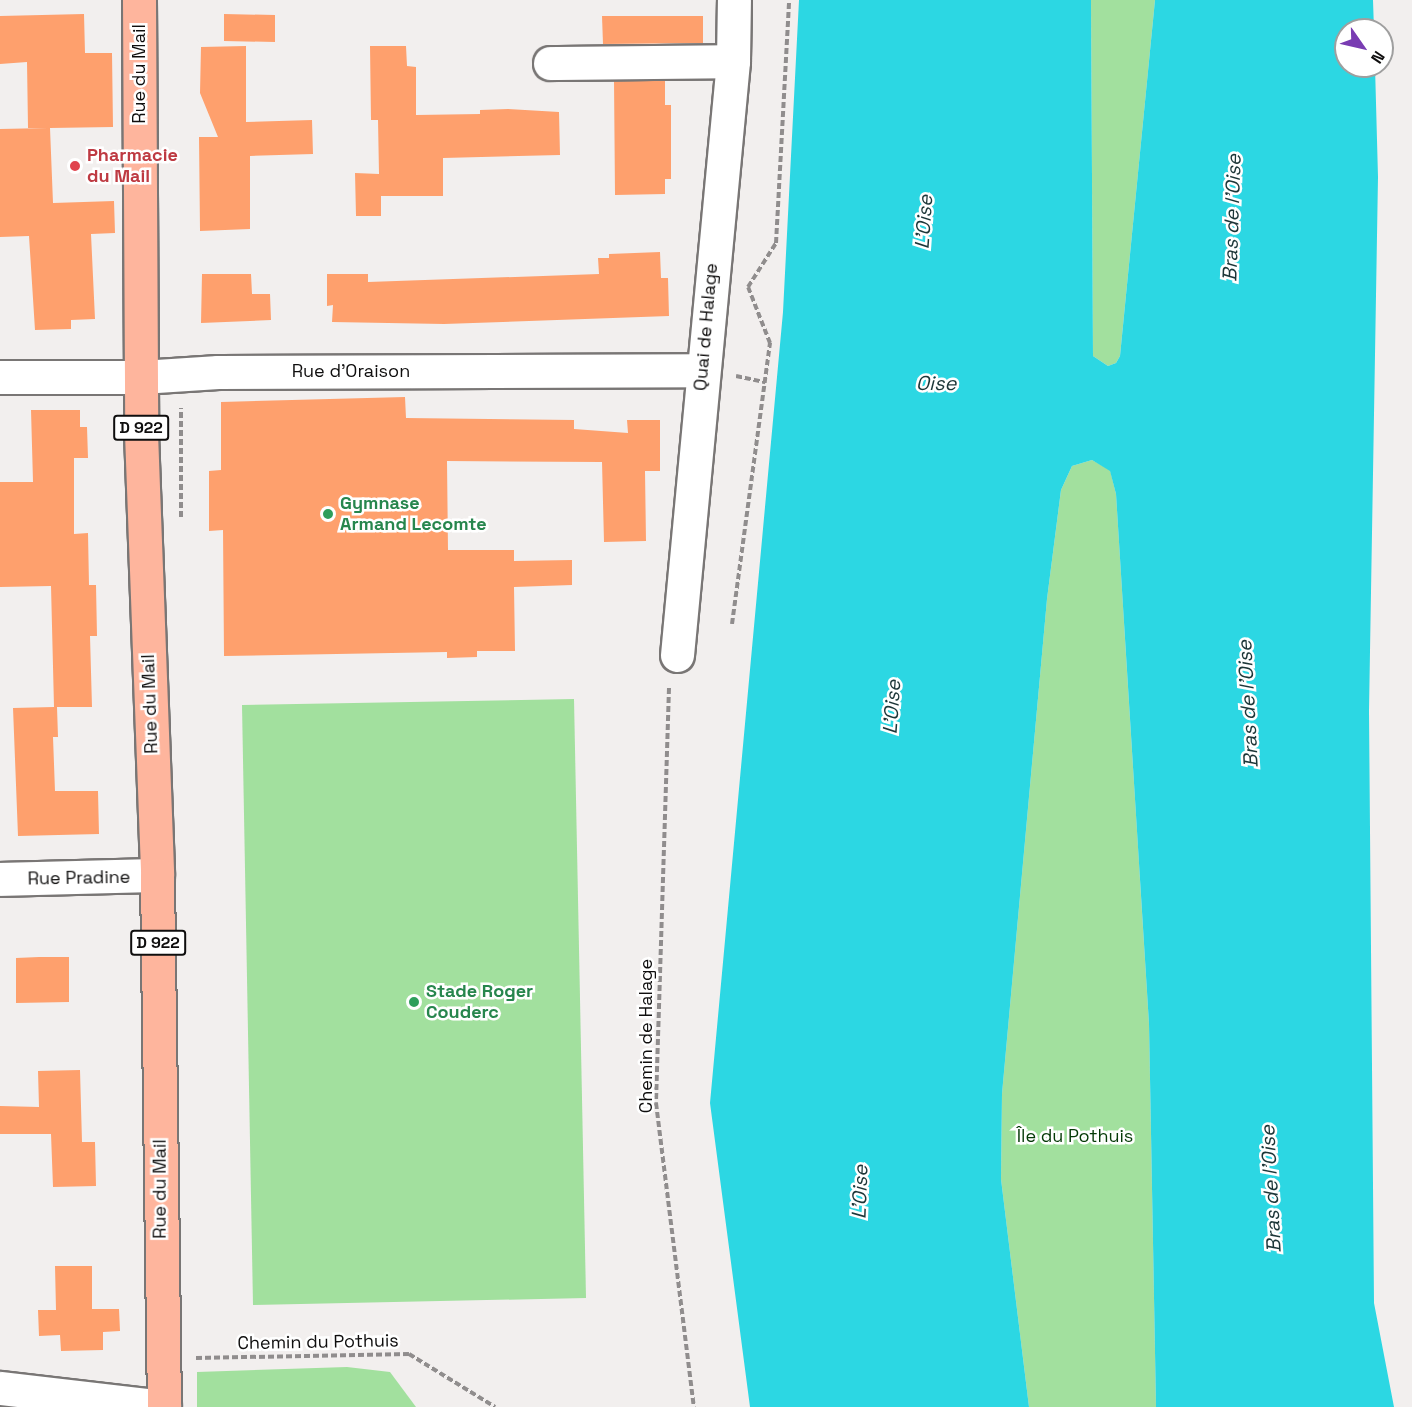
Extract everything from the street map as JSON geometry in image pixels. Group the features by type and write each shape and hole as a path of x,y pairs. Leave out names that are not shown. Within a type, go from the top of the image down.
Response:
{"main road":[{"name":"Rue du Mail","path":"139,0 141,377 158,875 164,1407"}],"street":[{"name":"Quai de Halage","path":"677,654 702,370 733,62 734,0"},
{"path":"550,63 733,62"},
{"name":"Rue d'Oraison","path":"0,377 141,377 218,372 702,370"},
{"name":"Rue Pradine","path":"0,879 158,875"},
{"path":"0,1388 164,1407"}],"path":[{"path":"732,624 770,343 748,287 776,243 789,0"},
{"path":"734,375 765,382"},
{"name":"Chemin de Halage","path":"666,698 656,1103 694,1407"},
{"name":"Chemin du Pothuis","path":"162,1359 410,1354 495,1407"}],"green space":[{"path":"1091,0 1155,0 1120,356 1116,363 1108,366 1093,356"},
{"name":"Île du Pothuis","path":"1092,460 1110,470 1116,494 1149,1024 1156,1407 1029,1407 1001,1179 1002,1094 1047,599 1061,490 1072,466"},
{"name":"Stade Roger Couderc","path":"574,699 586,1298 253,1305 242,705"},
{"path":"347,1367 390,1372 416,1407 197,1407 197,1372"}],"water":[{"name":"Oise","path":"799,0 1091,0 1093,356 1108,366 1116,363 1120,356 1155,0 1373,0 1374,18 1334,18 1334,78 1375,78 1378,177 1369,711 1374,1303 1394,1407 1156,1407 1149,1024 1116,494 1110,471 1092,460 1072,466 1061,490 1047,599 1002,1094 1001,1179 1029,1407 750,1407 710,1103 783,312"}],"building":[{"path":"84,14 85,53 112,53 113,127 50,128 53,203 114,201 115,233 91,234 95,319 71,320 71,329 35,330 29,236 0,237 0,129 48,128 28,128 27,62 0,64 0,16"},
{"path":"224,14 275,15 275,42 224,41"},
{"path":"602,16 703,16 703,43 603,44"},
{"path":"246,46 246,122 312,120 313,154 250,156 250,229 200,231 199,137 218,137 200,93 201,47"},
{"path":"370,46 406,46 407,66 416,67 416,115 480,114 480,110 508,109 559,112 560,155 443,158 443,196 381,196 381,216 356,216 355,173 379,174 378,120 371,120"},
{"path":"665,80 665,105 671,105 671,179 665,179 665,194 615,195 614,81"},
{"path":"660,252 661,278 668,278 669,316 444,324 332,322 333,305 327,306 327,274 368,274 368,282 599,274 598,258 609,258 609,254"},
{"path":"202,274 251,274 252,294 270,294 271,320 201,323"},
{"name":"Gymnase Armand Lecomte","path":"405,397 406,418 574,420 574,429 628,433 627,420 660,420 660,471 645,471 646,541 604,542 602,462 447,461 448,550 514,550 514,561 572,560 572,585 514,587 515,651 477,651 477,657 447,658 447,652 224,656 223,530 209,531 209,471 221,470 221,402"},
{"path":"31,410 80,410 80,427 87,427 88,458 74,458 74,534 88,533 89,585 96,585 97,636 90,636 92,707 57,707 58,737 53,737 55,791 98,791 99,834 18,836 13,708 54,707 51,586 0,587 0,482 33,482"},
{"path":"69,957 69,1002 16,1003 16,958"},
{"path":"80,1070 82,1142 95,1142 96,1186 53,1187 51,1134 0,1134 0,1106 39,1107 38,1071"},
{"path":"55,1266 92,1266 92,1309 119,1309 120,1331 103,1332 103,1350 61,1351 60,1335 39,1336 38,1310 56,1310"}],"place":[{"name":"Pharmacie du Mail","path":"75,166"},
{"name":"Gymnase Armand Lecomte","path":"328,514"},
{"name":"Stade Roger Couderc","path":"414,1002"}],"water label":[{"name":"Bras de l'Oise","path":"1232,218"},
{"name":"L'Oise","path":"924,222"},
{"name":"Bras de l'Oise","path":"1248,704"},
{"name":"L'Oise","path":"892,707"},
{"name":"Bras de l'Oise","path":"1271,1189"},
{"name":"L'Oise","path":"860,1192"}]}
